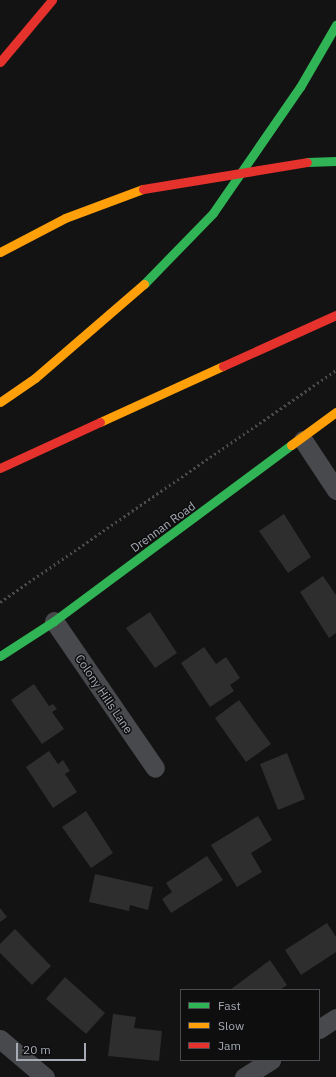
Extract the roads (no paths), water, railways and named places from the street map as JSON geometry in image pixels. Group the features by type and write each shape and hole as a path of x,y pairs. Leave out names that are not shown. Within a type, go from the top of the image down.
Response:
{"main road":[{"path":"0,62 52,0"},
{"path":"0,402 35,378 134,295 213,214 300,88 336,25"},
{"path":"0,252 65,218 143,189 217,174 307,162 336,161"},
{"path":"0,468 336,315"},
{"name":"Drennan Road","path":"0,656 54,620 303,440 336,412"}],"street":[{"path":"303,440 336,490"},
{"name":"Colony Hills Lane","path":"54,620 155,768"},
{"path":"320,1028 336,1018"},
{"path":"0,1039 44,1077"},
{"path":"244,1077 269,1061"}]}
